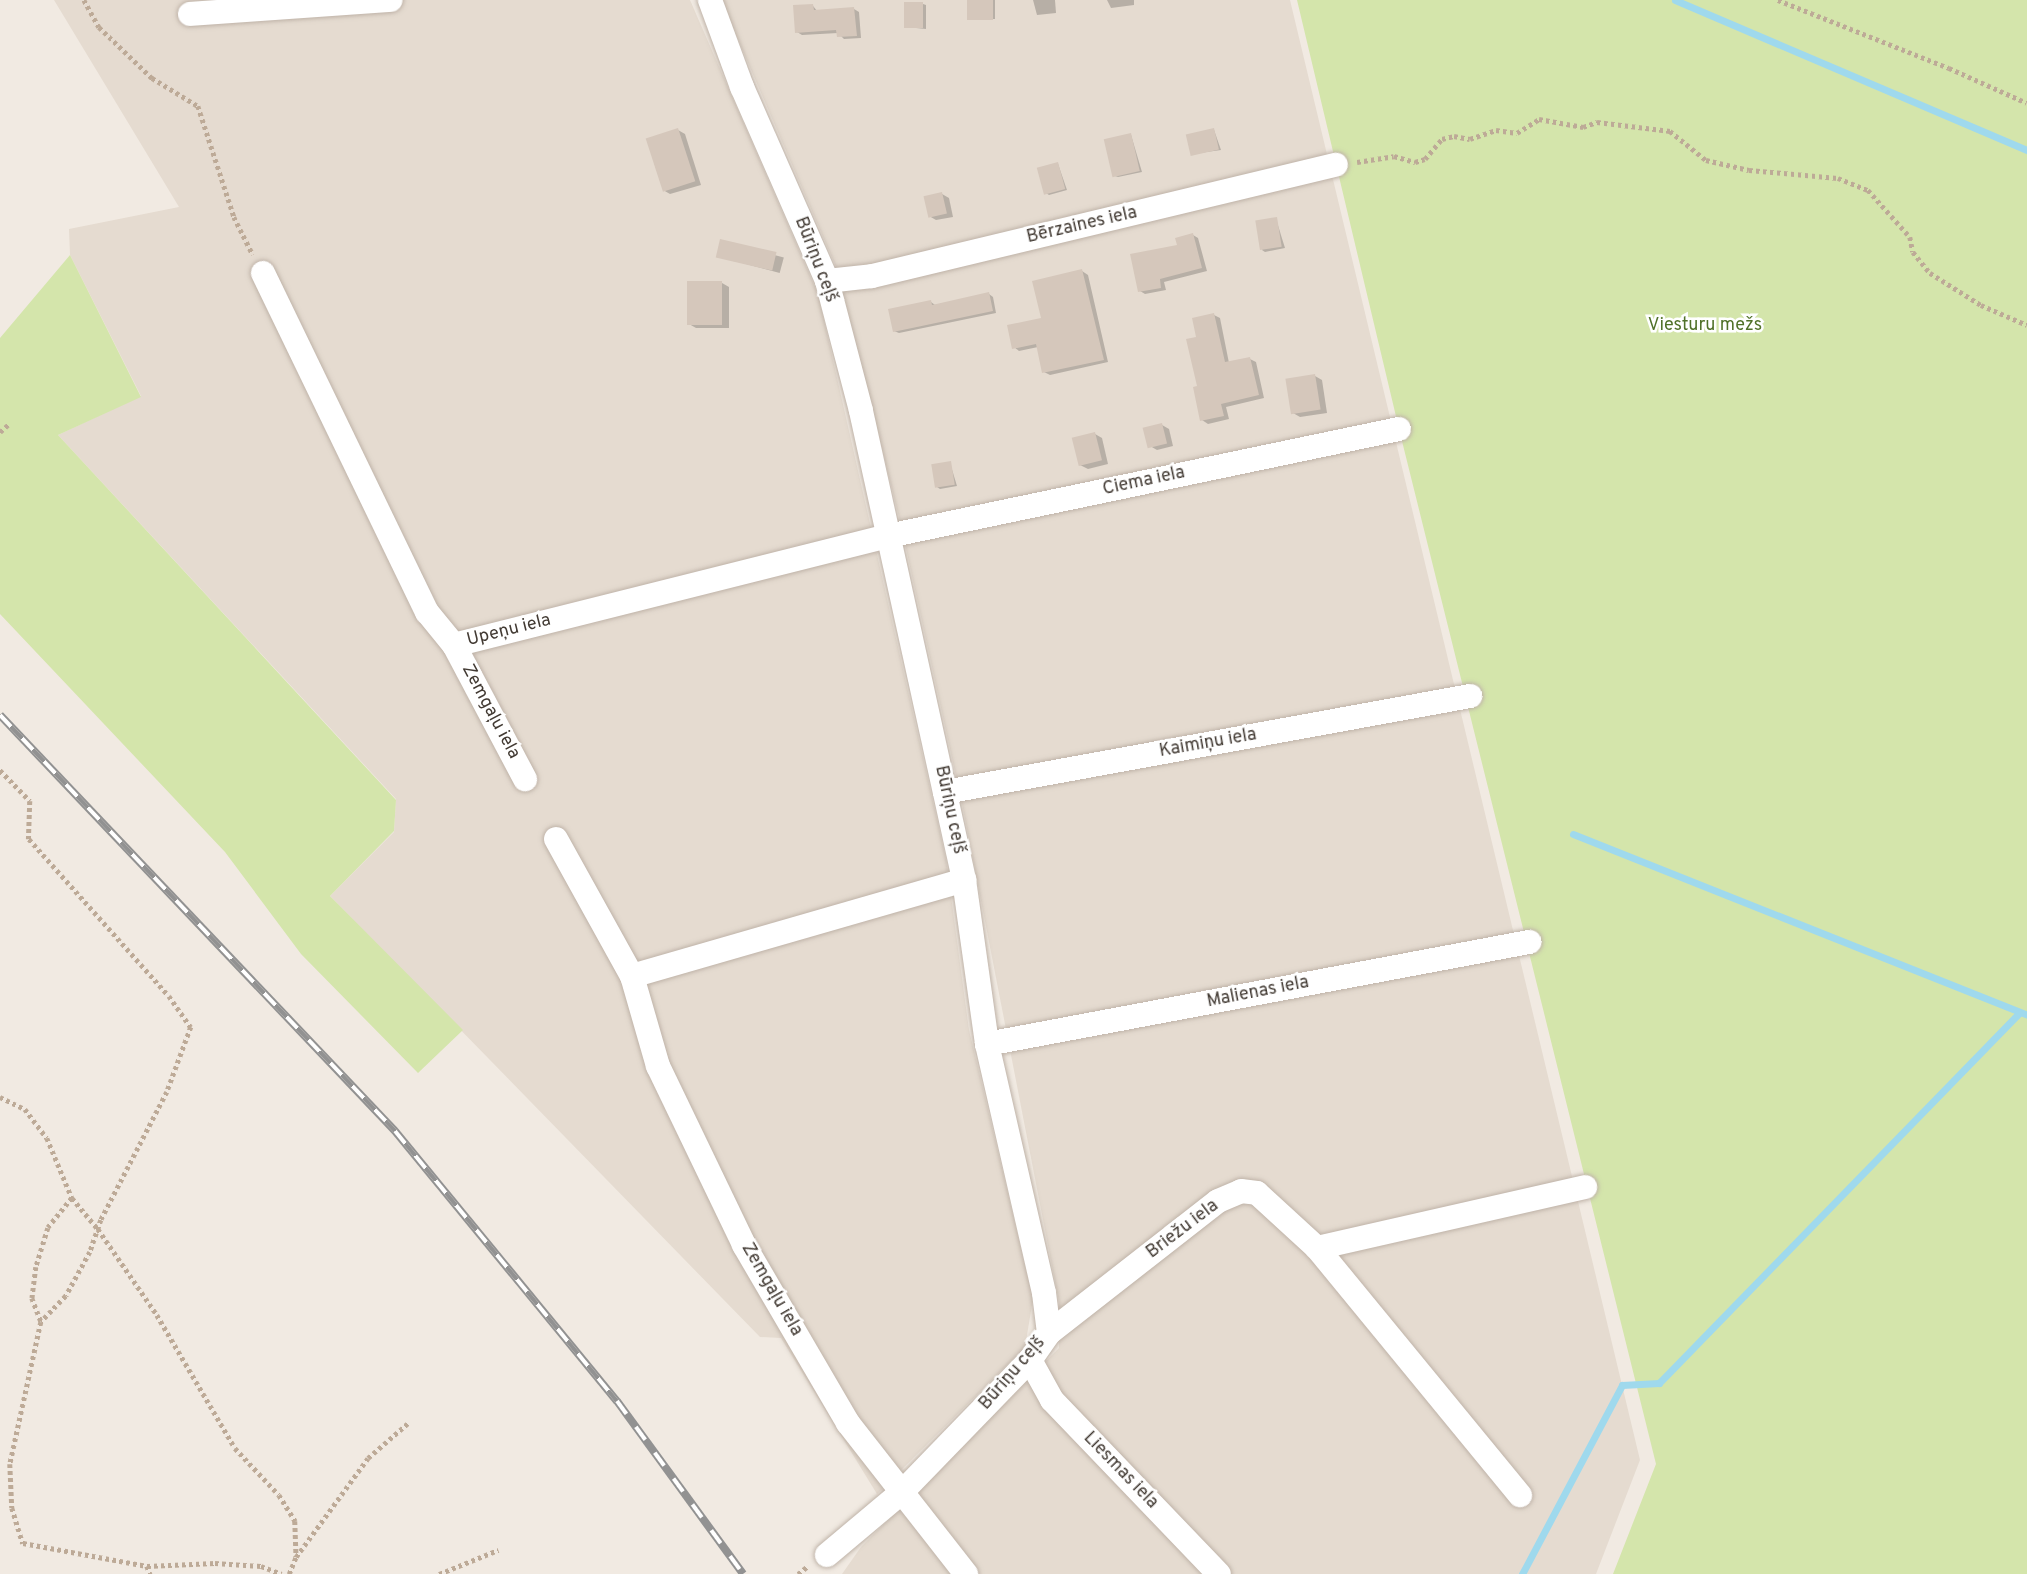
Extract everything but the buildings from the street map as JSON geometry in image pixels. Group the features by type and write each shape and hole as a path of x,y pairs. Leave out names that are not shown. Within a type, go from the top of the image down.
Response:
{"street":[{"path":"190,14 391,0"},
{"name":"Būriņu ceļš","path":"710,0 742,87 827,281 888,536 964,880 987,1044 1044,1293 1049,1333 1030,1360 902,1492 827,1555"},
{"name":"Bērzaines iela","path":"827,281 872,276 1336,165"},
{"name":"Upeņu iela","path":"263,273 427,612 454,645 888,536"},
{"name":"Ciema iela","path":"888,536 1399,429"},
{"name":"Zemgaļu iela","path":"454,645 525,779"},
{"name":"Kaimiņu iela","path":"945,792 1470,696"},
{"name":"Zemgaļu iela","path":"556,839 632,976 658,1066 744,1245 848,1423 966,1574"},
{"path":"632,976 964,880"},
{"name":"Malienas iela","path":"987,1044 1529,942"},
{"path":"1317,1248 1585,1187"},
{"name":"Briežu iela","path":"1049,1333 1218,1201 1241,1191 1257,1193 1317,1248 1520,1495"},
{"name":"Liesmas iela","path":"1030,1360 1052,1400 1219,1574"}],"path":[{"path":"85,0 99,27 152,78 198,106 234,217 263,273"},
{"path":"1778,0 1949,68 2027,103"},
{"path":"1336,165 1394,156 1415,162 1425,159 1442,139 1454,136 1470,139 1496,130 1517,133 1539,119 1583,127 1597,122 1670,131 1706,160 1749,170 1838,178 1868,190 1909,237 1913,252 1930,273 1981,306 2027,325"},
{"path":"0,432 10,423"},
{"path":"0,770 30,801 29,838 169,996 191,1027 167,1092 98,1229 90,1252 66,1296 41,1322 10,1464 12,1508 23,1543 147,1566 215,1563 261,1566 282,1574"},
{"path":"0,1097 25,1109 47,1138 72,1198 98,1229 157,1315 235,1448 279,1495 295,1521 296,1557"},
{"path":"41,1322 32,1298 36,1267 48,1228 72,1198"},
{"path":"289,1574 296,1557 368,1458 408,1423"},
{"path":"439,1574 498,1550"},
{"path":"147,1566 150,1574"}],"shaded area":[{"path":"54,0 690,0 818,294 946,859 969,1030 1033,1299 1025,1347 877,1494 781,1338 760,1337 330,896 394,832 396,799 58,435 141,396 70,255 69,229 179,207"},
{"path":"721,0 1290,0 1640,1460 1596,1574 842,1574 861,1547 1059,1348 1059,1302 963,808 900,521 837,269"}],"green space":[{"name":"Viesturu mežs","path":"1297,0 2027,0 2027,1574 1613,1574 1656,1464 1399,429"},
{"path":"70,255 141,397 58,435 396,800 394,831 330,896 463,1030 418,1073 301,954 225,852 0,614 0,338"}],"waterway":[{"path":"1675,0 2027,150"},
{"path":"1573,834 2027,1015"},
{"path":"1522,1574 1622,1385 1659,1383 2019,1013"}],"railway":[{"path":"0,715 395,1131 617,1401 743,1574"}]}
